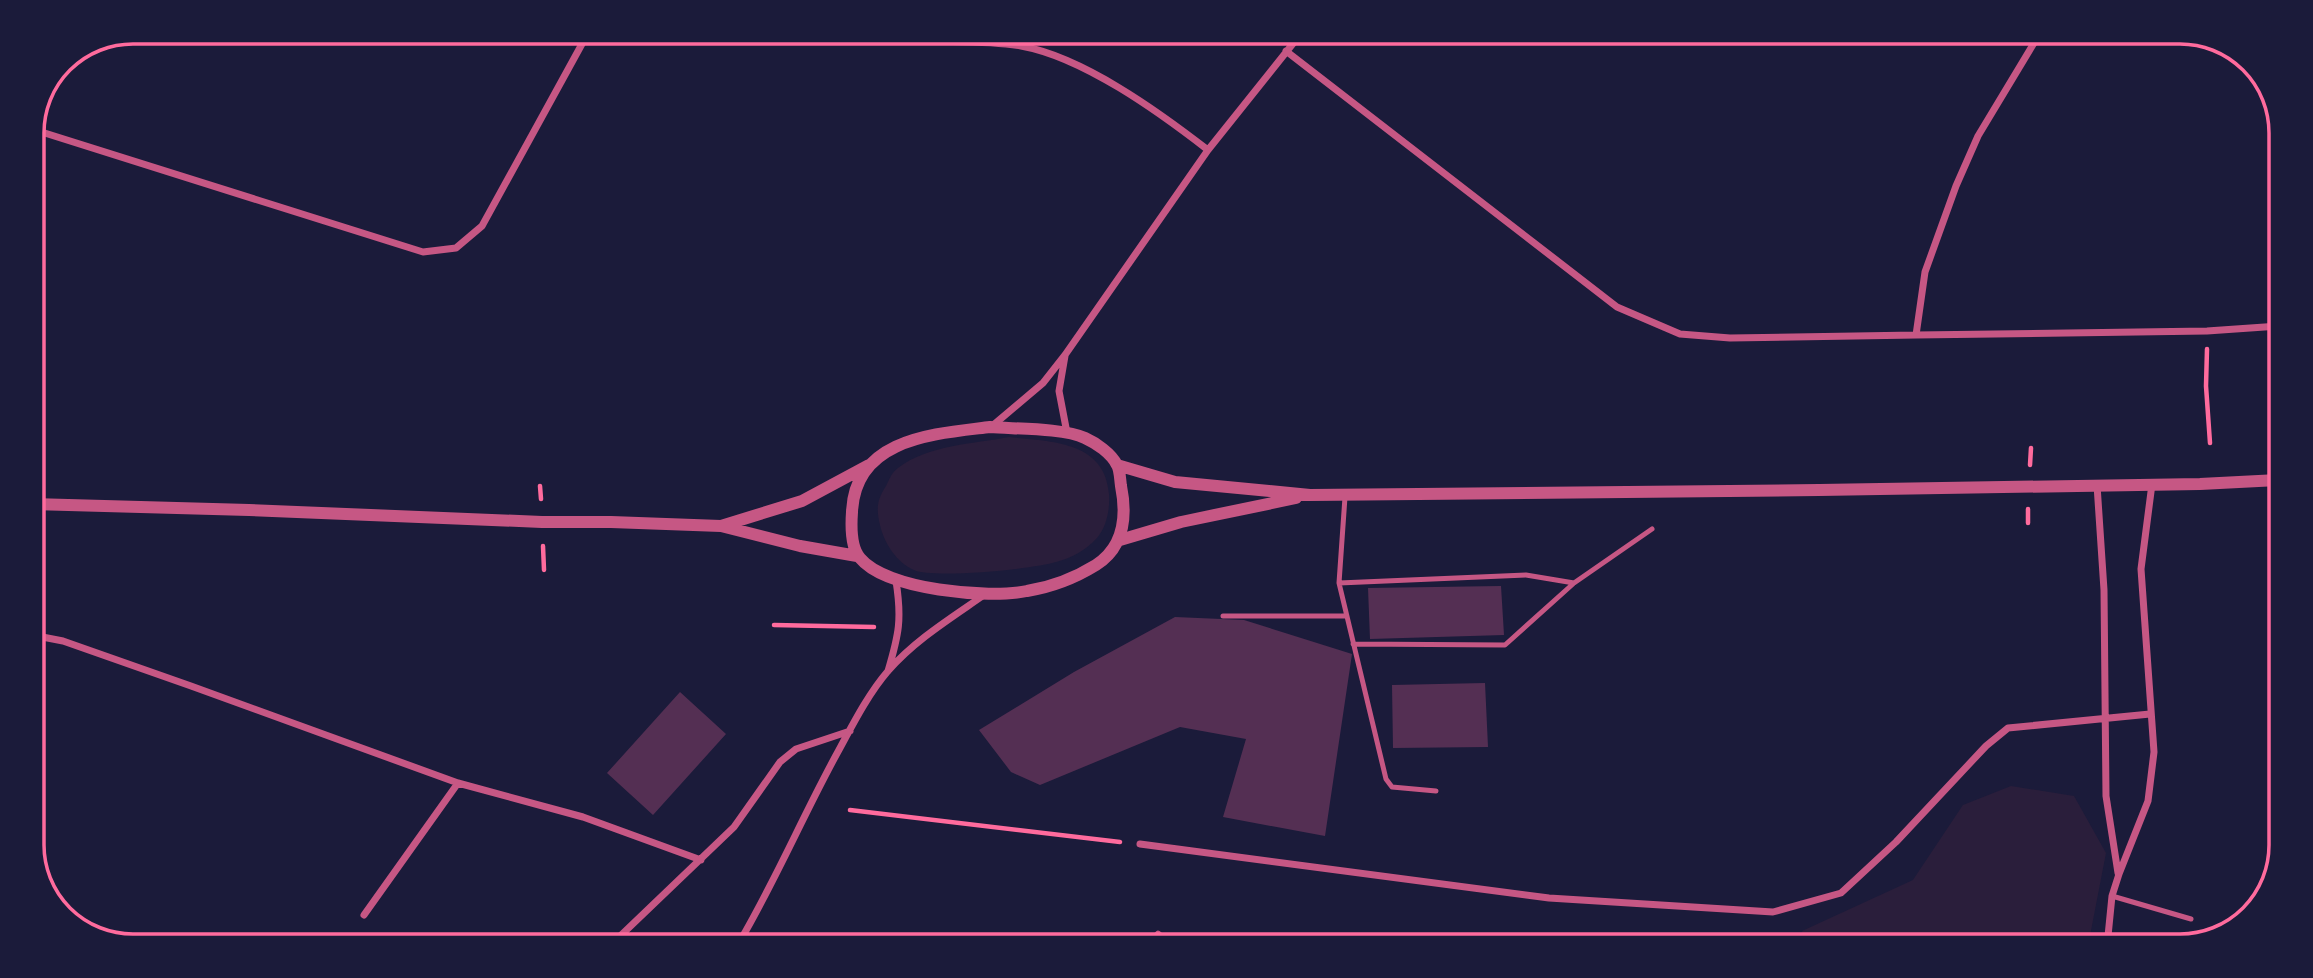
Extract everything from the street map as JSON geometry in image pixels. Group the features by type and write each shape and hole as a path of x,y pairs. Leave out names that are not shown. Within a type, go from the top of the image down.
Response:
{"street":[{"path":"44,133 423,252 456,248 482,226 582,44"},
{"path":"1005,44 1023,46 1071,62 1161,114 1208,150"},
{"path":"990,427 1043,383 1208,150 1292,44"},
{"path":"1916,335 1925,272 1956,186 1978,136 2033,44"},
{"path":"1286,51 1616,307 1680,334 1730,338 2207,331 2269,327"},
{"path":"1065,355 1059,391 1067,433"},
{"path":"44,504 542,523 611,522 721,526 800,546 857,556 867,565 896,581 928,588 987,593 1025,592 1077,577 1104,560 1120,540 1126,507 1117,465 1102,448 1084,437 1067,433 990,427 916,438 889,449 860,480 852,501 851,528 857,556"},
{"path":"721,526 802,501 873,464"},
{"path":"1117,465 1175,482 1310,495 1805,491 2269,480"},
{"path":"2107,934 2112,896 2148,801 2154,752 2141,569 2151,484"},
{"path":"2097,485 2104,590 2106,796 2119,874"},
{"path":"1120,540 1181,522 1310,495"},
{"path":"888,671 898,636 901,612 896,581"},
{"path":"744,934 778,872 818,789 888,671 919,642 987,593"},
{"path":"44,637 115,659 458,783 583,817 702,860"},
{"path":"1140,844 1549,898 1773,912 1841,893 1895,842 1986,746 2008,728 2150,714"},
{"path":"623,934 734,827 780,762 796,749 850,731"},
{"path":"364,915 458,783"}],"lane":[{"path":"1346,494 1339,583 1386,779 1392,787 1436,791"},
{"path":"1353,644 1505,645 1574,583 1652,529"},
{"path":"1339,583 1526,575 1574,583"},
{"path":"1223,616 1346,616"},
{"path":"2112,896 2191,919"}],"path":[{"path":"2207,331 2206,386 2210,443"},
{"path":"774,625 874,627"},
{"path":"850,810 1140,844"}],"shaded area":[{"path":"1009,437 1072,447 1097,463 1105,476 1109,500 1105,523 1097,538 1068,558 1044,565 941,574 914,570 902,563 885,539 878,514 881,496 894,472 923,454"},
{"path":"2011,786 2074,796 2106,853 2090,934 1803,934 1802,931 1913,880 1963,805"}],"building":[{"path":"1501,586 1504,635 1370,639 1368,588"},
{"path":"1175,617 1244,620 1352,654 1325,836 1223,817 1246,739 1180,727 1040,785 1011,772 979,730 1074,672"},
{"path":"1485,683 1488,747 1393,748 1392,685"},
{"path":"680,692 726,734 653,815 607,773"}]}
